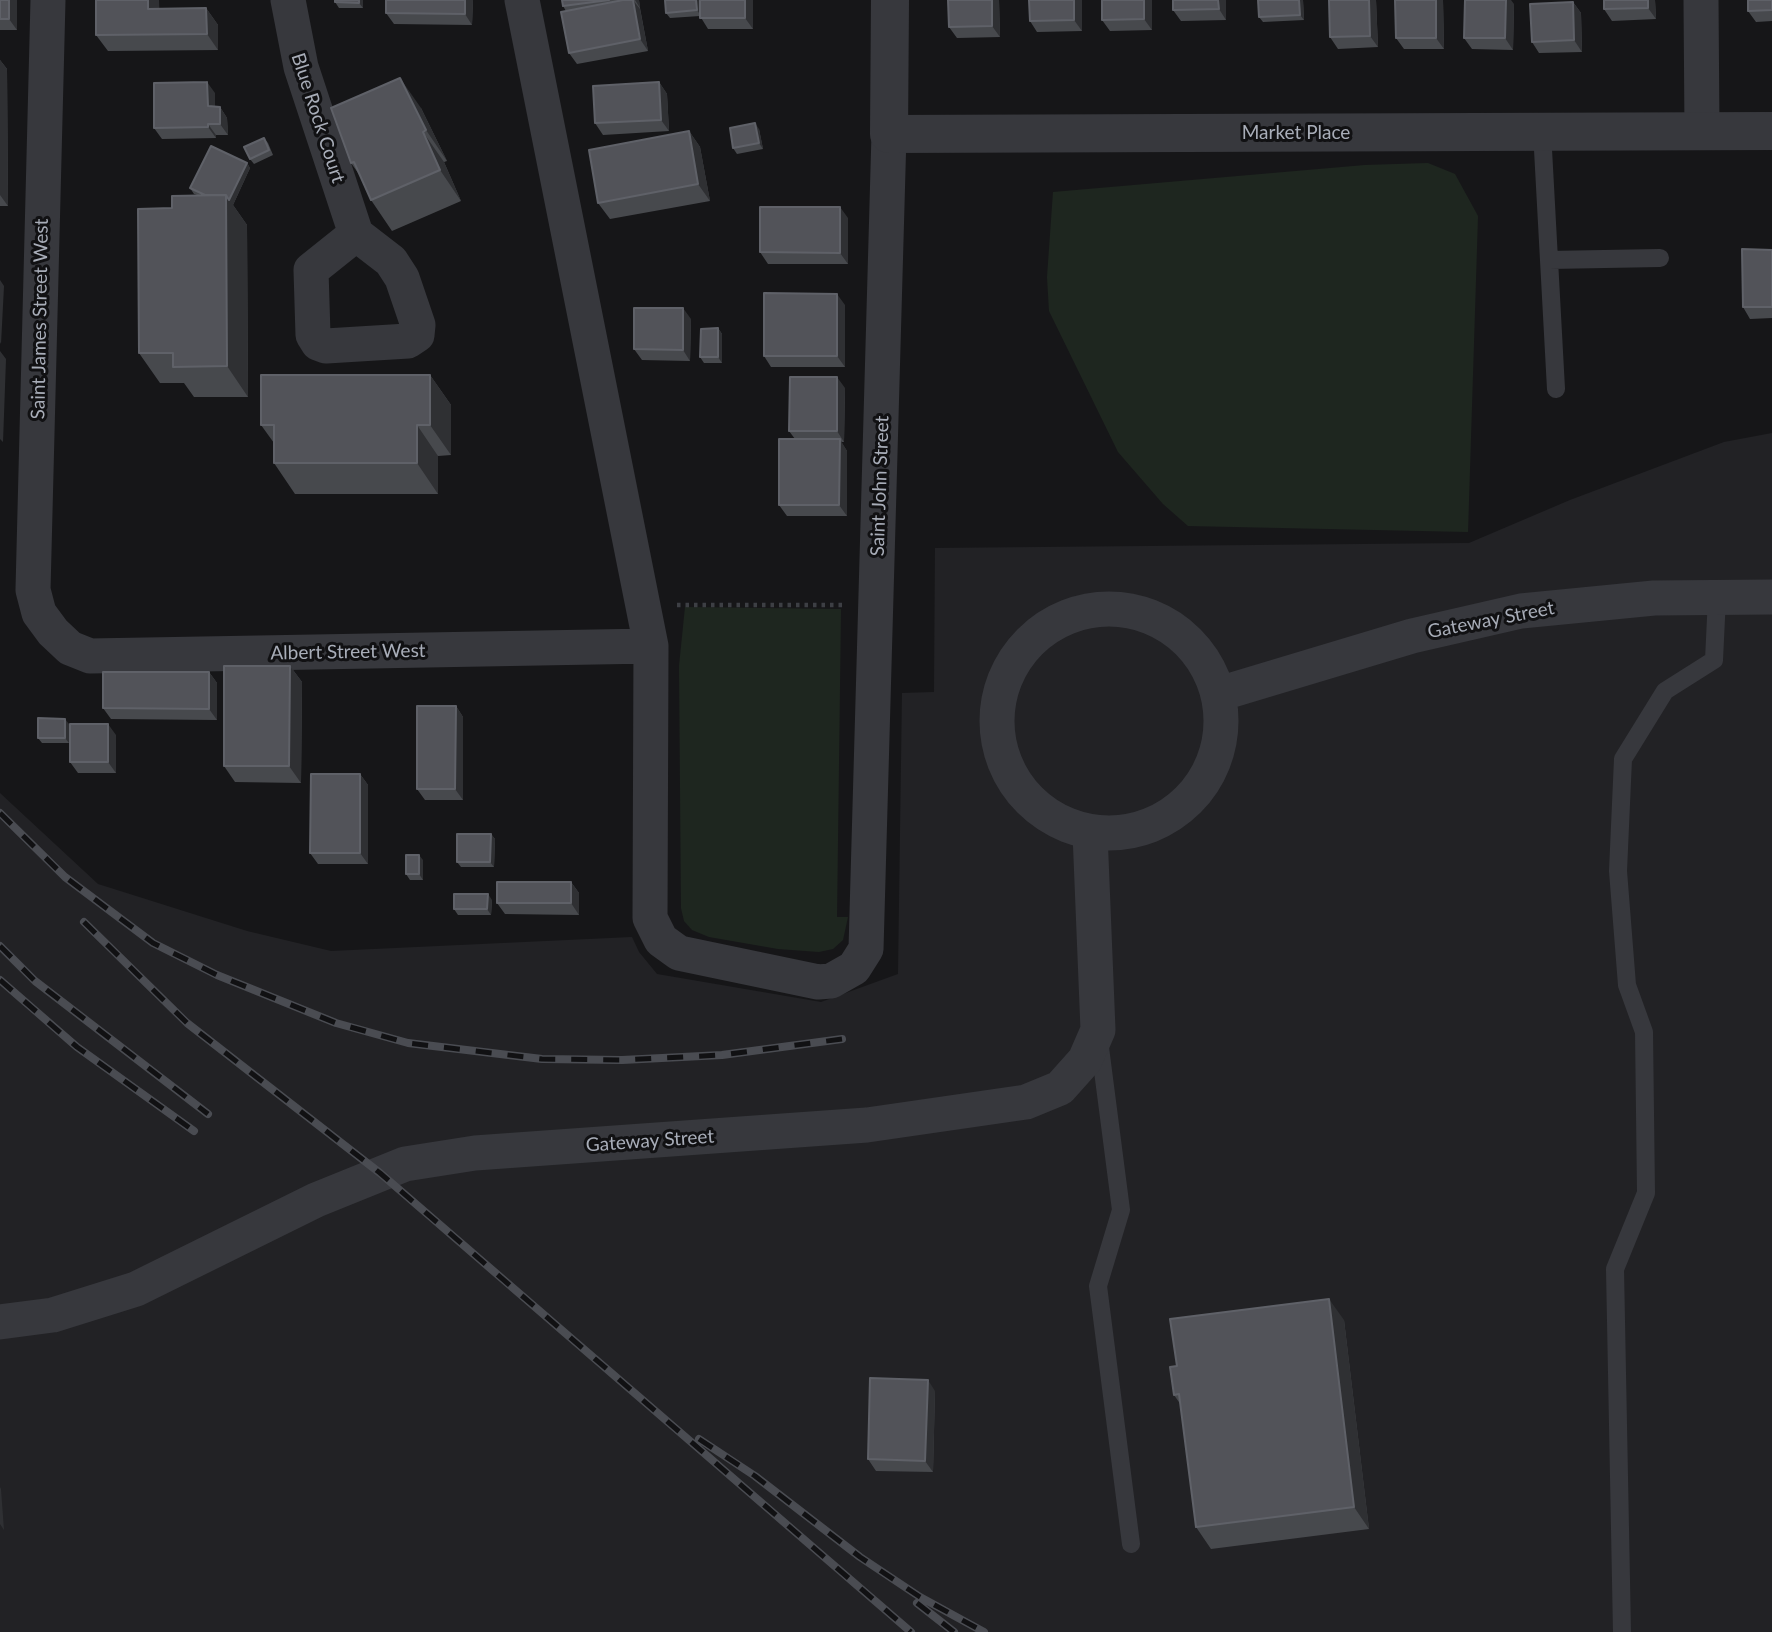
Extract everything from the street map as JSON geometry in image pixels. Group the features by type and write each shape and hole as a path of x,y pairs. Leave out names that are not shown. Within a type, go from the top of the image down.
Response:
{"street":[{"name":"Saint James Street West","path":"48,0 33,590 39,613 53,632"},
{"name":"Blue Rock Court","path":"288,0 301,67 356,234"},
{"path":"522,0 651,646"},
{"name":"Saint John Street","path":"651,646 649,908 654,929 670,949 679,953 818,982 831,981 854,968 866,949 867,935 890,134 890,0"},
{"path":"1701,0 1702,131"},
{"name":"Market Place","path":"890,134 1772,131"},
{"name":"Gateway Street","path":"1219,694 1412,636 1521,611 1654,598 1772,597"},
{"path":"1110,608 1147,614 1179,632 1204,660 1219,694 1222,731 1213,767 1192,798 1163,821 1127,833 1090,833 1054,820 1025,797 1005,766 996,730 1000,693 1015,659 1040,631 1073,614 1110,608"},
{"name":"Albert Street West","path":"53,632 69,648 90,656 651,646"},
{"name":"Gateway Street","path":"0,1322 53,1315 136,1289 316,1200 405,1164 475,1153 867,1125 1026,1102 1060,1088 1085,1060 1098,1030 1090,833"}],"lane":[{"path":"1542,131 1556,389"},
{"path":"1549,260 1660,258"},
{"path":"1622,1632 1615,1269 1646,1193 1644,1032 1627,985 1618,871 1623,759 1665,691 1714,660 1717,597"},
{"path":"1098,1030 1121,1210 1098,1286 1131,1544"}],"path":[{"path":"684,605 817,605"}],"shaded area":[{"path":"1428,163 1455,174 1478,216 1468,532 1188,526 1163,504 1118,452 1049,311 1047,277 1053,192 1365,165"},
{"path":"1772,433 1772,1632 0,1632 0,793 98,884 247,931 331,951 632,937 639,952 657,974 821,1002 898,974 902,693 934,692 935,548 1469,543 1570,500 1724,442"},
{"path":"685,607 841,609 837,917 848,917 843,940 833,949 819,952 778,949 709,937 692,930 684,921 681,908 679,666"}],"building":[{"path":"0,0 9,0 9,19 0,19"},
{"path":"96,0 148,0 148,9 206,8 207,34 96,35"},
{"path":"359,0 359,3 335,2"},
{"path":"386,0 465,0 465,14 386,13"},
{"path":"562,0 609,0 563,6"},
{"path":"633,0 640,39 569,53 561,12"},
{"path":"665,0 696,0 697,10 666,13"},
{"path":"700,0 745,0 745,18 700,18"},
{"path":"948,0 992,0 992,26 949,27"},
{"path":"1029,0 1074,0 1074,20 1030,21"},
{"path":"1102,0 1144,0 1144,19 1102,20"},
{"path":"1173,0 1218,0 1219,9 1173,10"},
{"path":"1258,0 1299,0 1300,15 1259,17"},
{"path":"1329,0 1369,0 1370,36 1330,37"},
{"path":"1395,0 1436,0 1436,38 1396,38"},
{"path":"1465,0 1506,0 1505,38 1464,38"},
{"path":"1604,0 1648,0 1648,8 1604,9"},
{"path":"1748,0 1772,0 1772,10 1748,11"},
{"path":"1573,2 1574,40 1532,42 1530,4"},
{"path":"400,78 426,130 423,132 440,170 371,200 354,162 351,163 331,108"},
{"path":"207,82 208,106 220,107 220,124 208,124 208,127 154,128 154,83"},
{"path":"659,82 661,120 595,123 593,86"},
{"path":"755,123 759,143 733,148 730,128"},
{"path":"689,131 698,184 598,203 589,150"},
{"path":"264,138 269,150 250,159 244,147"},
{"path":"211,146 247,163 229,200 226,195 205,195 190,188"},
{"path":"226,195 227,366 173,367 173,353 139,353 138,209 172,208 172,196"},
{"path":"760,207 840,207 840,253 760,252"},
{"path":"1742,249 1772,250 1772,307 1743,307"},
{"path":"764,293 837,294 837,356 764,356"},
{"path":"634,308 683,308 683,350 634,349"},
{"path":"718,328 718,357 700,357 701,329"},
{"path":"261,375 430,375 430,425 417,425 417,463 274,463 274,425 261,425"},
{"path":"790,377 837,377 837,431 789,431"},
{"path":"779,439 840,439 839,505 779,505"},
{"path":"224,666 290,666 289,766 224,766"},
{"path":"103,672 209,672 209,709 103,708"},
{"path":"417,706 456,706 455,789 417,789"},
{"path":"38,718 65,719 65,738 38,738"},
{"path":"70,724 108,724 108,762 70,762"},
{"path":"311,774 360,774 360,853 310,853"},
{"path":"457,834 491,834 490,862 457,862"},
{"path":"406,855 419,855 419,874 406,874"},
{"path":"497,882 571,882 571,903 497,903"},
{"path":"454,894 488,894 487,909 454,909"},
{"path":"1329,1299 1354,1507 1196,1527 1179,1394 1174,1395 1170,1367 1177,1366 1170,1319"},
{"path":"870,1378 928,1380 925,1461 868,1459"}],"railway":[{"path":"0,813 65,877 153,943 217,975 336,1023 408,1043 542,1059 622,1060 722,1055 842,1039"},
{"path":"84,922 187,1023 380,1173 911,1632"},
{"path":"0,946 35,981 208,1114"},
{"path":"0,980 77,1047 194,1131"},
{"path":"699,1439 755,1476 860,1557 920,1597 984,1632"},
{"path":"917,1603 954,1632"}]}
